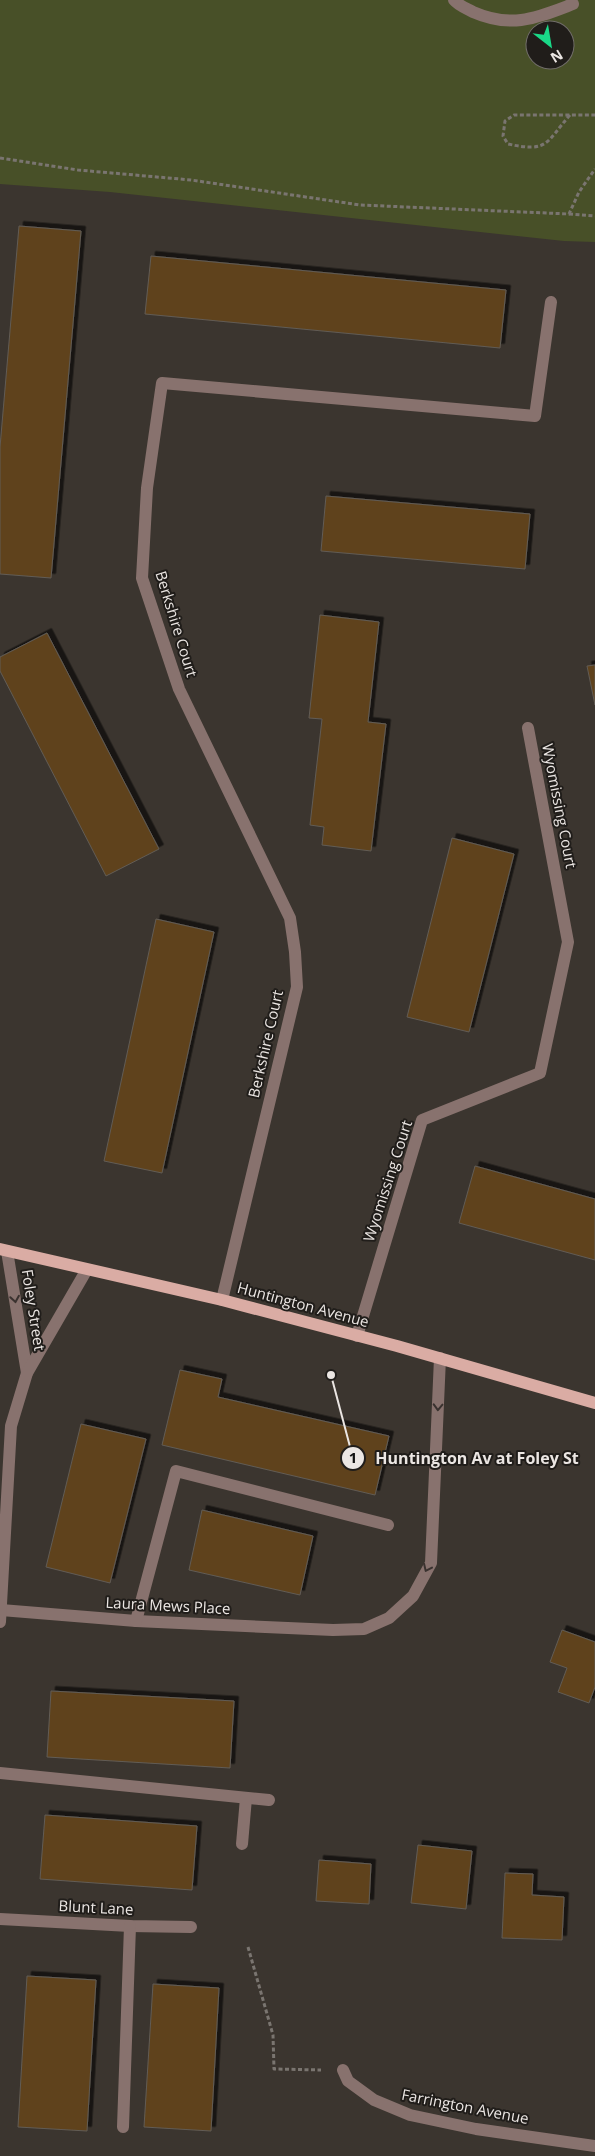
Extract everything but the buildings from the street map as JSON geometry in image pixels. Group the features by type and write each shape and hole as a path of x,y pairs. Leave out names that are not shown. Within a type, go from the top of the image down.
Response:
{"main road":[{"name":"Huntington Avenue","path":"4,1250 86,1271 222,1300 440,1358 595,1403"}],"street":[{"path":"454,0 458,5 490,19 515,22 540,17 573,4"},
{"name":"Berkshire Court","path":"222,1300 297,987 295,952 290,918 179,689 142,578 147,488 162,383 535,416 551,302"},
{"name":"Wyomissing Court","path":"357,1336 422,1120 540,1074 568,942 528,728"},
{"name":"Foley Street","path":"4,1250 27,1373"},
{"name":"Foley Street","path":"0,1616 6,1424 27,1373 86,1271"},
{"name":"Laura Mews Place","path":"0,1616 333,1630 364,1629 389,1618 413,1596 431,1563 440,1358"},
{"path":"136,1621 176,1471 388,1524"},
{"path":"0,1773 269,1800"},
{"path":"242,1844 246,1798"},
{"name":"Blunt Lane","path":"0,1919 130,1926 191,1927"},
{"path":"123,2127 130,1926"},
{"name":"Farrington Avenue","path":"343,2070 348,2081 374,2100 410,2115 476,2129 595,2146"}],"path":[{"path":"570,115 551,140 541,146 522,147 508,144 503,136 505,121 514,115 570,115 595,115"},
{"path":"0,158 78,170 191,180 360,205 595,216"},
{"path":"569,214 579,192 595,169"},
{"path":"248,1948 273,2034 274,2069 343,2070"}],"green space":[{"path":"0,0 595,0 595,242 564,241 110,192 0,184"}],"place":[{"name":"Huntington Av at Foley St","path":"331,1375"}]}
